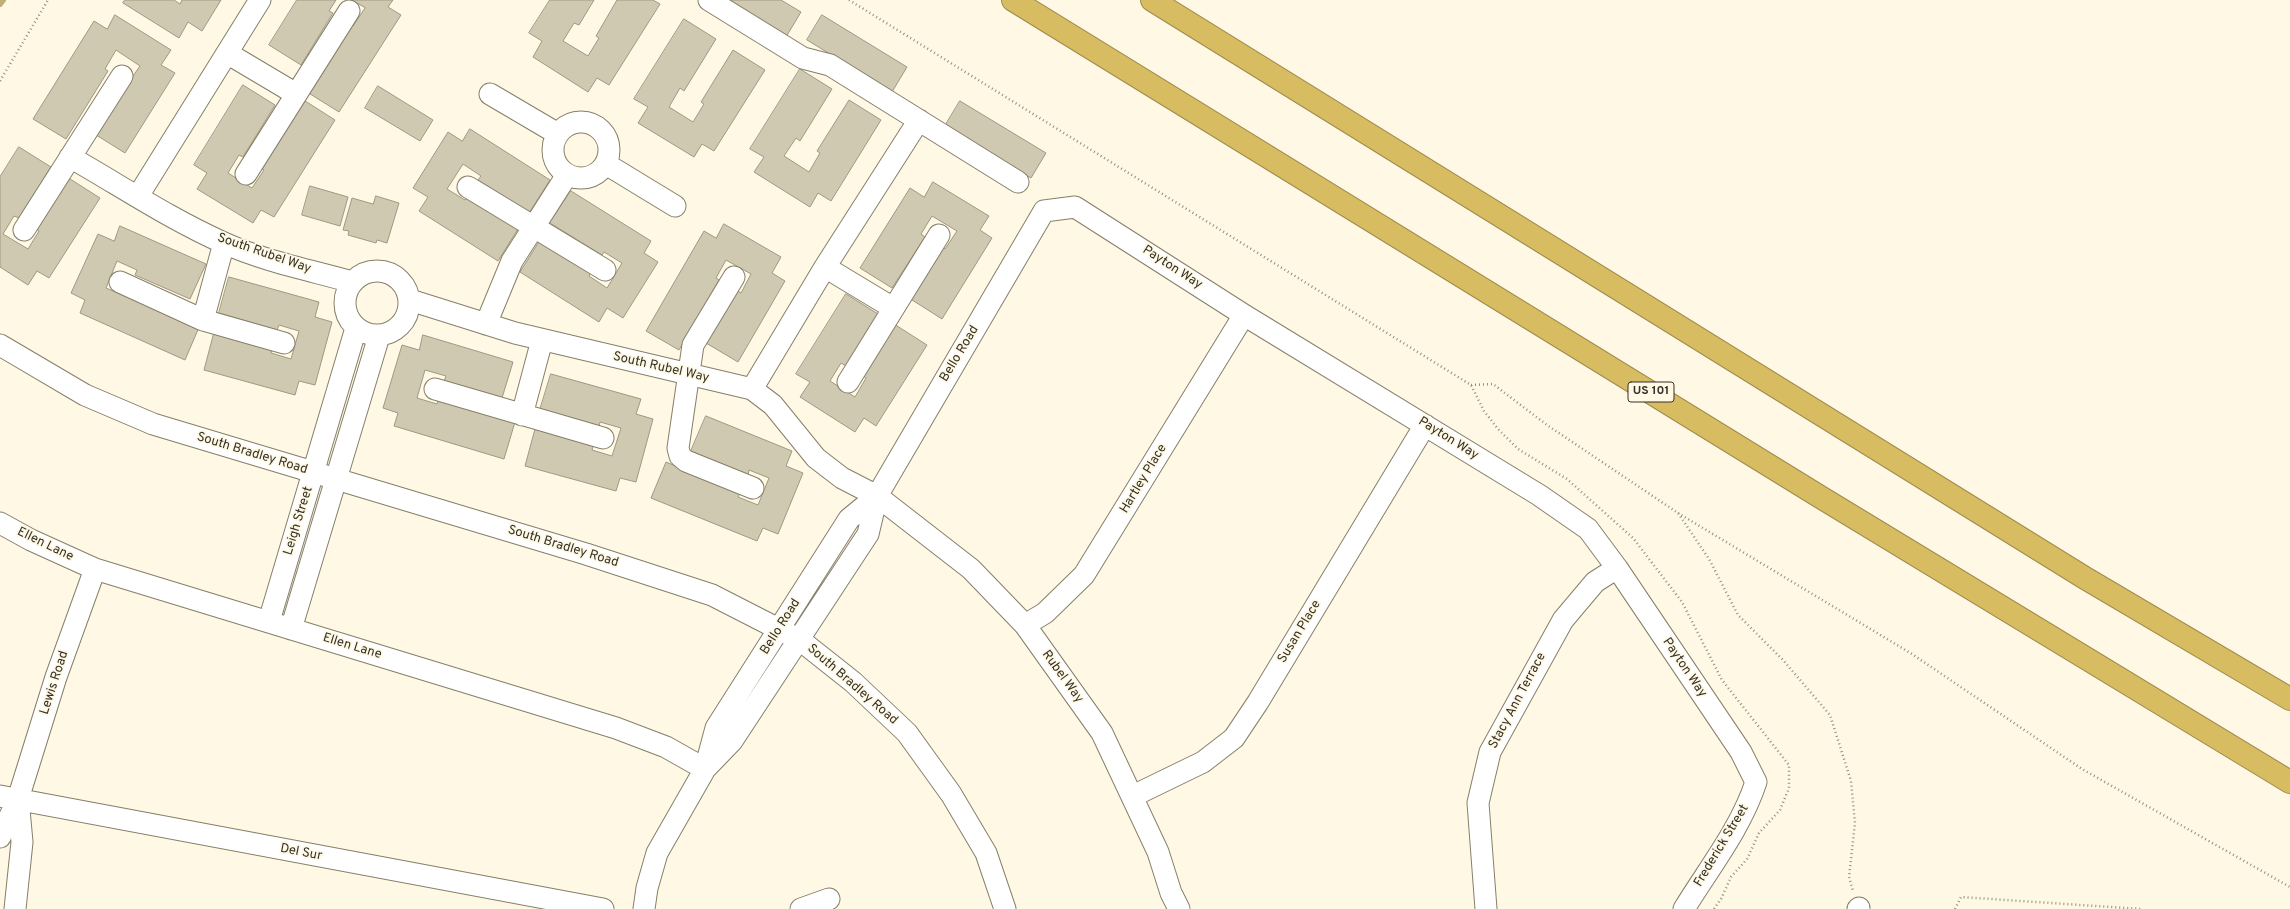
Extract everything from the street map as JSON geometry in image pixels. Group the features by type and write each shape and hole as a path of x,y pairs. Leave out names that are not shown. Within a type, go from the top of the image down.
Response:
{"highway":[{"name":"US 101","path":"1013,0 1822,498 2290,782"},
{"path":"1152,0 2085,578 2290,699"}],"street":[{"path":"138,196 260,0"},
{"path":"710,0 803,58 830,66 1018,182"},
{"path":"246,174 349,11"},
{"path":"227,53 296,94"},
{"path":"24,230 122,76"},
{"path":"490,94 558,134"},
{"path":"752,389 825,267 919,120"},
{"path":"584,122 595,125 603,133 608,142 609,154 606,164 598,173 588,178 577,179 567,175 558,168 553,158 552,147 558,134 563,128 573,123 584,122"},
{"name":"South Rubel Way","path":"70,157 224,243 289,265 352,282"},
{"path":"606,164 676,206"},
{"path":"486,324 512,261 567,175"},
{"path":"468,187 605,270"},
{"name":"Payton Way","path":"1044,211 1075,207 1244,315 1539,495 1588,529 1617,568 1741,752 1756,782"},
{"name":"Bello Road","path":"644,909 647,888 657,853 705,769 732,741 800,640 868,534 876,496 1044,211"},
{"path":"848,382 939,235"},
{"path":"203,320 224,243"},
{"path":"825,267 893,308"},
{"path":"374,270 387,272 398,278 406,288 410,300 408,313 402,324 392,332 379,336 367,334 356,328 348,318 344,306 345,293 352,282 362,274 374,270"},
{"path":"734,277 697,336 693,345 678,448 680,456 686,462 753,488"},
{"path":"120,282 203,320 284,343"},
{"name":"South Rubel Way","path":"410,300 542,340 752,389 773,405 816,458 842,478 876,496"},
{"name":"Hartley Place","path":"1025,625 1045,613 1084,575 1244,315"},
{"name":"Leigh Street","path":"269,621 356,328"},
{"name":"Leigh Street","path":"292,629 379,336"},
{"path":"522,415 542,340"},
{"name":"South Bradley Road","path":"0,345 85,395 153,424 586,554 712,595 780,628 800,640 853,682 907,733 951,794 986,853 1005,909"},
{"path":"435,389 603,438"},
{"name":"Susan Place","path":"1133,796 1203,762 1234,738 1258,702 1425,425"},
{"name":"Bello Road","path":"705,769 716,728 849,519 876,496"},
{"name":"Rubel Way","path":"876,496 971,570 1025,625 1102,733 1133,796 1158,852 1171,893 1179,909"},
{"name":"Ellen Lane","path":"0,522 31,540 95,569 187,599 269,621 616,728 666,747 705,769"},
{"name":"Stacy Ann Terrace","path":"1486,909 1478,803 1490,752 1562,620 1595,582 1617,568"},
{"name":"Lewis Road","path":"0,837 9,797 56,677 95,569"},
{"name":"Frederick Street","path":"1684,909 1739,821 1750,801 1756,782"},
{"name":"Lewis Road","path":"9,797 22,842 14,909"},
{"name":"Del Sur","path":"9,797 603,909"},
{"path":"801,909 829,899"}],"path":[{"path":"0,81 48,0"},
{"path":"1471,385 1493,384 1553,429 1678,513 1912,654 2082,769 2290,887"},
{"path":"1678,513 1709,559 1738,615 1783,660 1830,715 1851,781 1855,823 1849,877 1858,909"},
{"path":"1955,909 1961,897 2140,909"}],"building":[{"path":"125,0 174,0 180,4 182,0 221,0 202,31 188,22 179,38 123,3"},
{"path":"297,0 336,0 329,11 333,13 301,65 269,45"},
{"path":"352,0 393,0 388,7 401,15 339,112 307,92 350,24 353,26 365,8"},
{"path":"550,0 594,0 579,25 574,23 563,41 588,56 599,38 596,36 617,0 653,0 660,4 609,85 597,78 588,92 533,57 542,41 529,33"},
{"path":"725,0 781,0 801,12 786,37"},
{"path":"115,15 171,50 161,65 175,73 125,153 93,133 140,66 116,50 105,69 108,71 66,139 33,119 94,21 107,29"},
{"path":"822,15 907,67 892,92 807,40"},
{"path":"684,19 716,39 684,91 680,88 669,107 693,122 704,104 701,102 733,50 765,70 714,151 702,144 694,157 638,123 648,107 634,99"},
{"path":"800,69 832,89 800,141 796,138 784,156 809,172 820,153 817,151 849,100 881,120 831,201 818,193 810,207 754,172 764,157 750,149"},
{"path":"243,85 275,105 243,157 239,155 228,173 252,188 264,170 260,168 302,99 335,120 274,217 261,210 253,223 197,189 207,173 194,165"},
{"path":"378,86 433,120 420,141 365,108"},
{"path":"960,101 1046,153 1031,178 945,126"},
{"path":"470,129 550,180 529,213 478,180 481,176 463,164 447,189 465,200 468,196 518,229 498,261 419,211 428,197 413,188 448,132 462,141"},
{"path":"19,147 51,167 19,218 14,216 3,234 28,249 39,231 36,229 67,177 100,198 49,278 37,271 28,285 0,267 0,177"},
{"path":"933,182 989,216 980,230 992,238 942,319 909,298 942,247 945,249 957,231 932,216 921,234 925,237 892,288 860,268 910,188 924,197"},
{"path":"310,186 348,197 340,226 302,215"},
{"path":"571,191 651,241 644,253 658,262 623,318 607,308 599,322 520,272 540,240 591,272 589,276 607,288 622,263 604,252 602,255 550,223"},
{"path":"376,196 399,203 387,243 377,240 376,243 348,235 349,231 343,230 352,198 373,204"},
{"path":"724,224 781,257 772,273 785,281 738,362 706,343 736,290 741,293 751,274 726,260 716,278 719,280 679,350 646,331 704,231 716,238"},
{"path":"120,226 206,264 190,299 135,275 137,270 117,261 106,288 125,296 127,293 200,325 185,360 80,313 85,300 71,293 98,234 114,241"},
{"path":"229,277 319,302 315,317 332,322 315,385 299,381 295,395 204,370 214,332 272,349 271,353 291,359 299,331 279,325 277,330 219,313"},
{"path":"846,294 878,314 846,366 841,363 830,381 855,397 866,378 863,376 894,324 927,345 876,426 864,418 855,432 800,397 810,382 796,374"},
{"path":"423,335 513,362 502,398 444,381 446,376 425,370 417,398 437,404 438,400 515,422 504,459 394,426 398,413 383,408 402,345 419,350"},
{"path":"551,374 641,399 636,414 653,419 636,482 620,478 616,491 525,466 535,429 593,446 592,450 612,456 621,428 600,422 599,427 540,410"},
{"path":"706,416 792,451 786,466 803,473 778,534 763,528 757,541 651,498 666,462 740,493 738,497 758,505 769,478 749,470 748,475 691,451"}],"waterway":[{"path":"0,4 3,0"}]}
